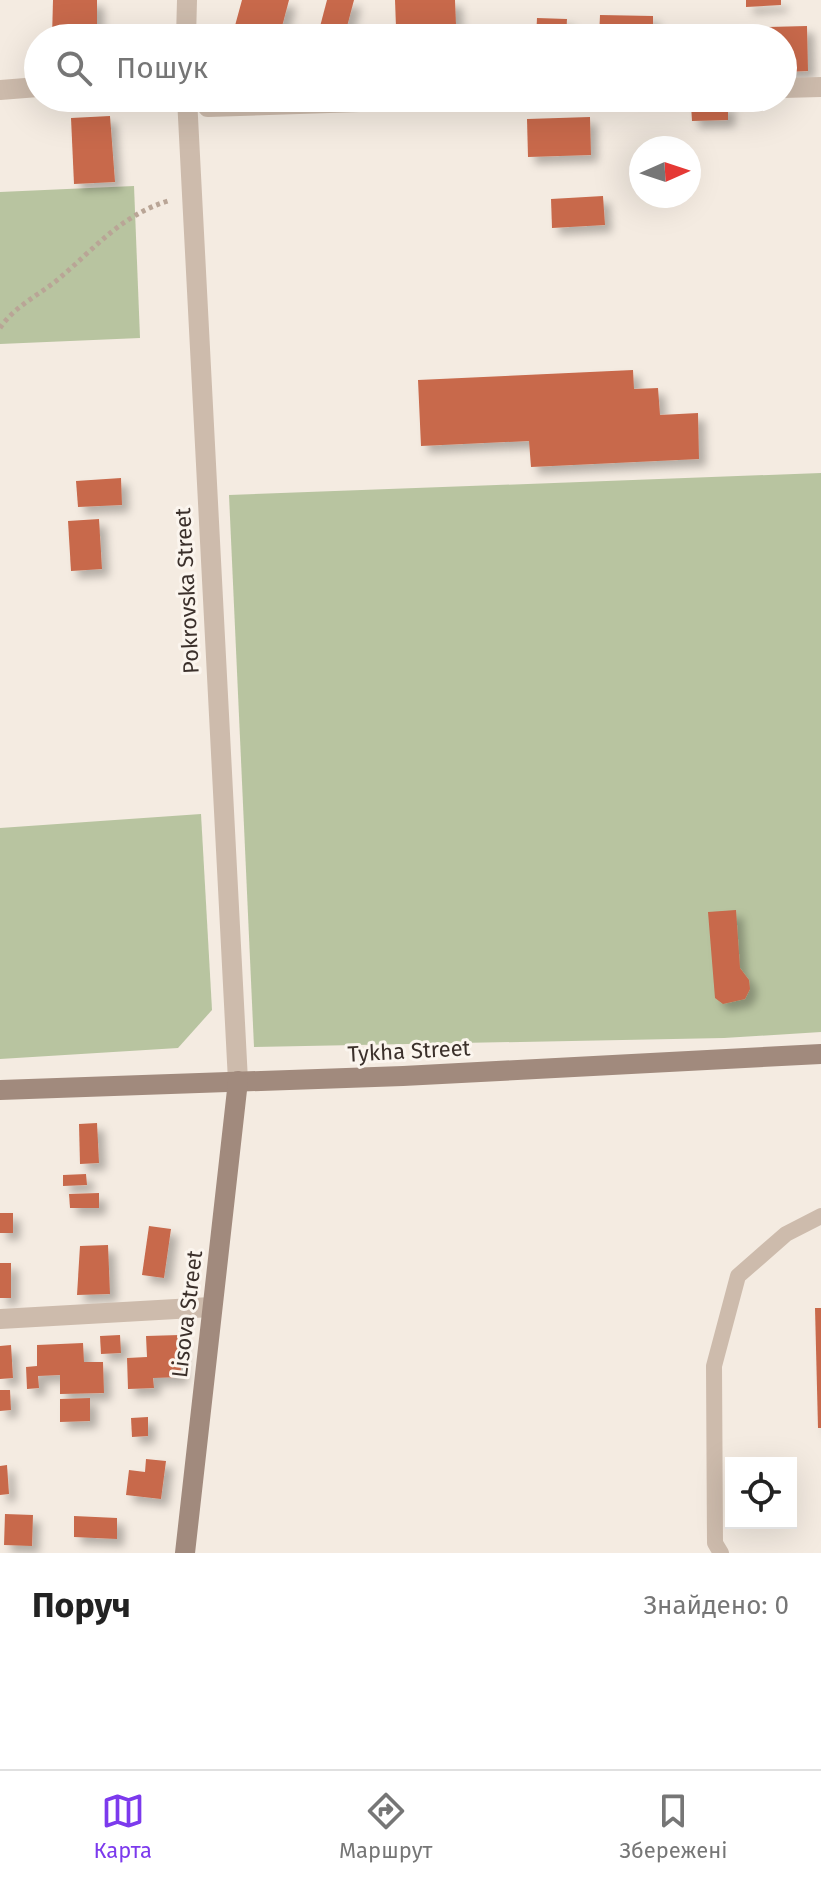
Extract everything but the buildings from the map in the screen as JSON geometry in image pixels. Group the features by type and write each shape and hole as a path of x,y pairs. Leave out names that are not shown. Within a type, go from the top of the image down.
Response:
{"main road":[{"name":"Tykha Street","path":"0,1090 821,1054"},
{"name":"Lisova Street","path":"185,1553 238,1081"}],"street":[{"path":"186,24 187,0"},
{"path":"797,88 821,87"},
{"path":"0,90 24,88"},
{"name":"Pokrovska Street","path":"188,112 238,1081"},
{"path":"0,1319 211,1307"}],"lane":[{"path":"721,1553 715,1543 714,1366 738,1276 786,1234 821,1216"}],"path":[{"path":"0,328 8,316 56,281 120,222 149,207 191,194"}],"green space":[{"path":"134,186 140,338 0,344 0,192"},
{"path":"821,473 821,1032 724,1038 254,1047 229,495"},
{"path":"201,814 212,1010 178,1048 0,1059 0,828"}]}
